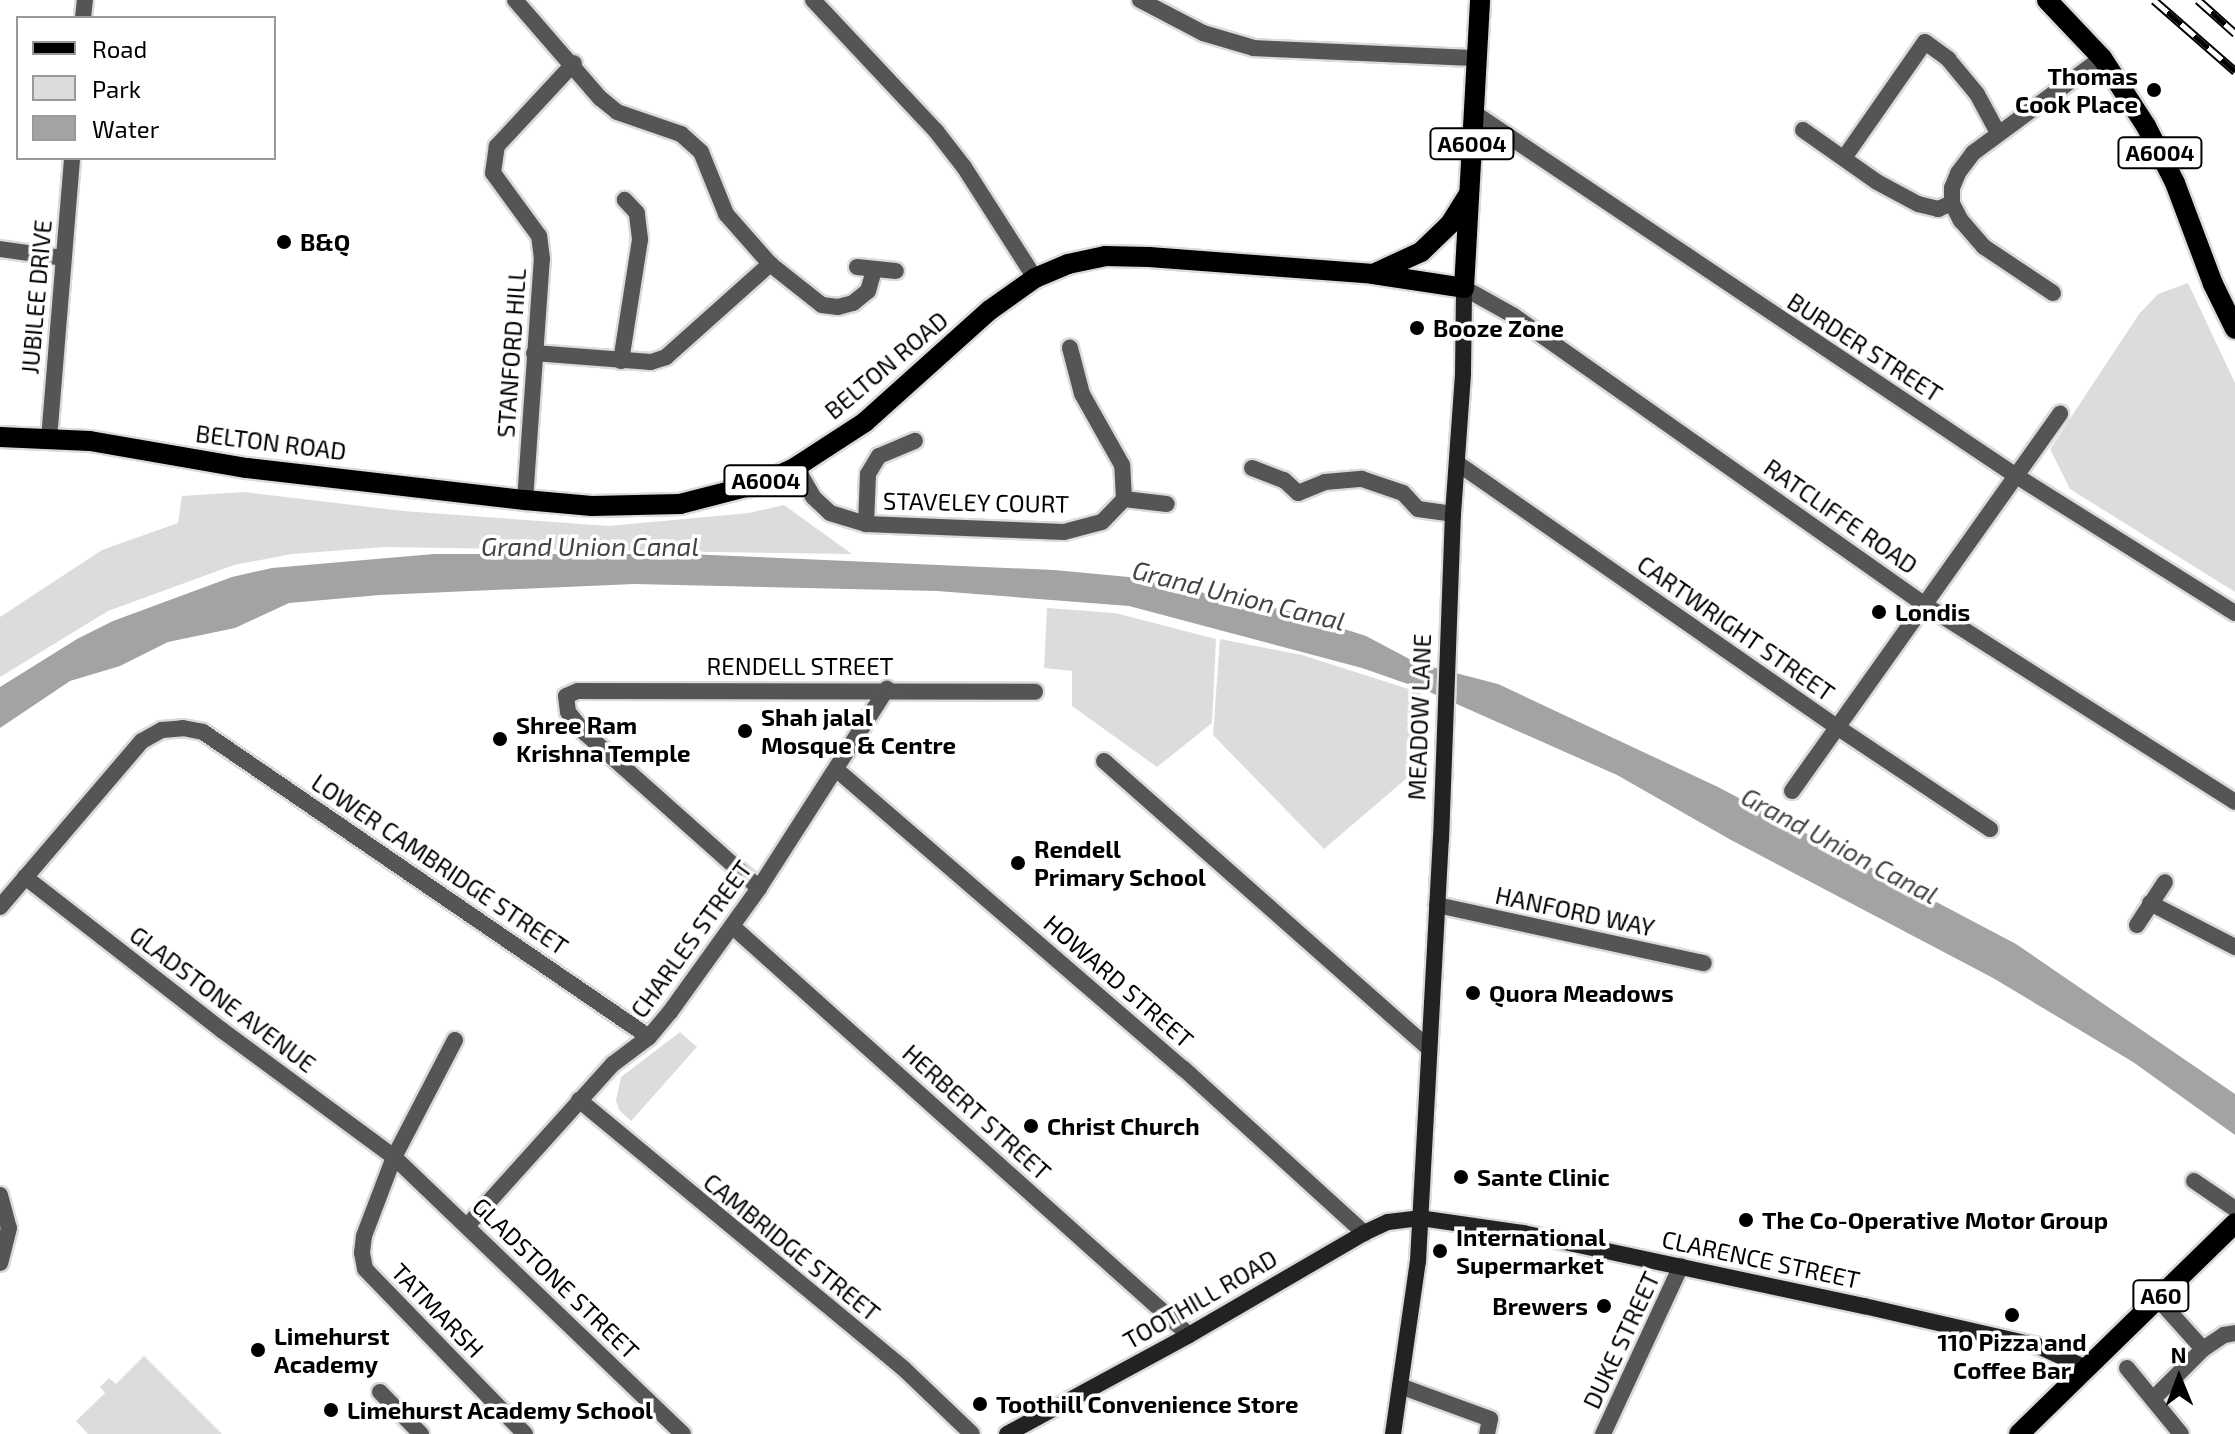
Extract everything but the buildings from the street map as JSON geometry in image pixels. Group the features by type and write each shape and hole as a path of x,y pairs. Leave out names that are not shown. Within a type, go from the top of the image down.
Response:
{"main road":[{"name":"MEADOW LANE","path":"1464,288 1480,0"},
{"name":"A6004","path":"2047,0 2102,58 2146,126 2175,183 2213,284 2235,329"},
{"name":"A6004","path":"1373,274 1421,252 1450,224 1470,193"},
{"name":"BELTON ROAD","path":"0,437 90,441 247,468 525,500 592,506 680,504 762,483 796,467 865,422 990,310 1035,278 1068,264 1105,256 1373,274 1464,288"},
{"name":"A60","path":"2019,1434 2235,1223"}],"street":[{"path":"515,0 574,63 600,98 617,112 681,134 701,152 726,214 770,264 822,305 838,307 853,303 868,291 874,270"},
{"path":"813,0 936,131 964,167 1035,278"},
{"path":"1140,0 1203,33 1254,48 1475,58"},
{"path":"1844,158 1925,42 1948,59 1977,94 1998,133"},
{"path":"2053,293 1984,247 1961,221 1952,203 1952,188 1958,173 1973,153 2102,58"},
{"name":"STANFORD HILL","path":"525,500 542,259 539,236 493,173 497,146 574,63"},
{"name":"BURDER STREET","path":"1474,113 2018,477 2235,613"},
{"path":"1803,130 1918,204 1938,209 1952,203"},
{"name":"JUBILEE DRIVE","path":"49,439 72,160"},
{"path":"621,361 640,239 637,213 625,200"},
{"path":"0,249 63,258"},
{"path":"534,353 651,362 666,357 770,264"},
{"path":"857,267 896,271"},
{"name":"MEADOW LANE","path":"1393,1434 1411,1318 1420,1218 1464,288"},
{"name":"RATCLIFFE ROAD","path":"1464,288 1514,316 1925,605 2235,802"},
{"path":"1070,348 1082,394 1122,465 1124,499 1167,504"},
{"path":"1792,791 2060,414"},
{"name":"STAVELEY COURT","path":"866,524 868,474 879,456 915,441"},
{"name":"CARTWRIGHT STREET","path":"1457,463 1837,727 1990,829"},
{"name":"STAVELEY COURT","path":"796,467 813,497 830,513 866,524 1064,532 1102,522 1124,499"},
{"path":"1252,468 1284,480 1298,493 1325,482 1362,479 1403,493 1418,509 1453,514"},
{"name":"RENDELL STREET","path":"759,888 585,733 568,712 566,696 578,691 887,689 1035,692"},
{"name":"CHARLES STREET","path":"467,1226 613,1064 649,1037 759,888 887,689"},
{"name":"LOWER CAMBRIDGE STREET","path":"25,877 142,741 162,730 183,728 203,732 649,1037"},
{"path":"1104,761 1429,1049"},
{"name":"HOWARD STREET","path":"837,770 1184,1069 1364,1233"},
{"path":"0,907 25,877"},
{"name":"GLADSTONE AVENUE","path":"25,877 223,1031 394,1157"},
{"path":"2137,925 2165,882"},
{"path":"2150,903 2235,947"},
{"name":"HANFORD WAY","path":"1437,905 1704,963"},
{"name":"HERBERT STREET","path":"732,926 1189,1335"},
{"name":"TATMARSH","path":"455,1040 394,1157 364,1236 365,1269 525,1434"},
{"name":"CAMBRIDGE STREET","path":"579,1100 903,1368 972,1434"},
{"name":"GLADSTONE STREET","path":"394,1157 683,1434"},
{"path":"2194,1181 2235,1209"},
{"path":"0,1195 9,1228 0,1263"},
{"name":"TOOTHILL ROAD","path":"1007,1434 1189,1335 1364,1233 1388,1222 1420,1218"},
{"name":"CLARENCE STREET","path":"1420,1218 1523,1233 2038,1346 2086,1368"},
{"name":"DUKE STREET","path":"1603,1434 1681,1266"},
{"path":"2158,1299 2203,1349"},
{"path":"2153,1399 2203,1349 2224,1335 2235,1333"},
{"path":"2127,1368 2181,1434"},
{"path":"1400,1386 1490,1419 1487,1434"},
{"path":"380,1392 421,1434"}],"green space":[{"path":"2188,283 2235,383 2235,592 2070,489 2050,449 2139,314 2158,294"},
{"path":"244,492 403,511 609,526 749,513 784,505 852,554 384,547 292,554 234,565 108,611 0,677 0,617 102,550 178,523 182,496"},
{"path":"1047,608 1115,613 1216,639 1212,723 1157,767 1072,706 1072,671 1044,668"},
{"path":"1220,639 1302,655 1421,693 1414,772 1324,849 1213,735"},
{"path":"680,1032 697,1047 631,1121 619,1110 616,1100 621,1077"},
{"path":"144,1356 222,1434 88,1434 76,1421 105,1393 100,1387 109,1378 116,1384"}],"water":[{"path":"434,554 687,554 1054,570 1129,577 1288,611 1366,636 1417,663 1498,684 1718,787 2016,944 2235,1094 2235,1135 2133,1062 1993,978 1731,840 1617,775 1425,690 1362,668 1129,606 937,591 634,584 380,595 289,603 235,628 168,642 120,666 70,681 0,728 0,687 77,639 113,621 232,577 272,568"}],"railway":[{"path":"2154,0 2235,71"},
{"path":"2198,0 2235,33"}],"place":[{"name":"Thomas Cook Place","path":"2154,90"},
{"name":"B&Q","path":"284,242"},
{"name":"Booze Zone","path":"1417,328"},
{"name":"Londis","path":"1879,612"},
{"name":"Shah jalal Mosque & Centre","path":"745,731"},
{"name":"Shree Ram Krishna Temple","path":"500,739"},
{"name":"Rendell Primary School","path":"1018,863"},
{"name":"Quora Meadows","path":"1473,993"},
{"name":"Christ Church","path":"1031,1126"},
{"name":"Sante Clinic","path":"1461,1177"},
{"name":"The Co-Operative Motor Group","path":"1746,1220"},
{"name":"International Supermarket","path":"1440,1251"},
{"name":"Brewers","path":"1604,1306"},
{"name":"110 Pizza and Coffee Bar","path":"2012,1315"},
{"name":"Limehurst Academy","path":"258,1350"},
{"name":"Toothill Convenience Store","path":"980,1404"},
{"name":"Limehurst Academy School","path":"331,1410"}],"water label":[{"name":"Grand Union Canal","path":"590,546"},
{"name":"Grand Union Canal","path":"1239,595"},
{"name":"Grand Union Canal","path":"1840,845"}]}
